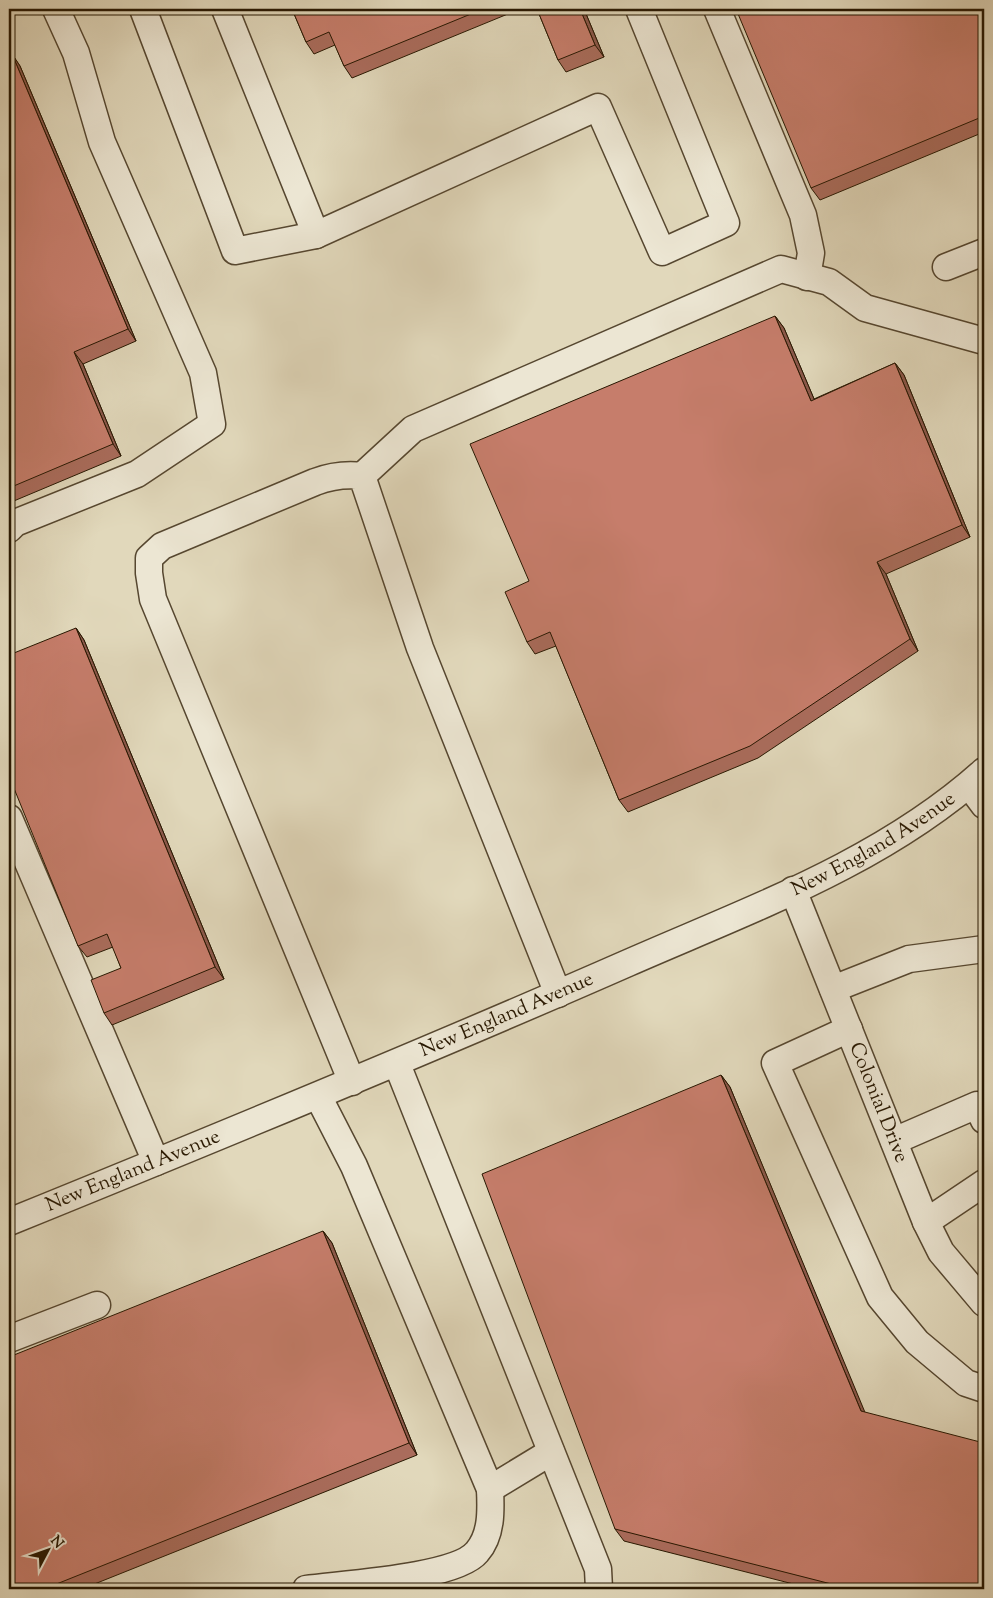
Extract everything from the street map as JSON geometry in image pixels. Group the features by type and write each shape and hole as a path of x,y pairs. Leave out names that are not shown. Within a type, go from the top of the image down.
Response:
{"street":[{"path":"9,529 15,523 137,474 212,424 203,373 102,142 76,53 56,9"},
{"path":"143,9 235,251 316,235 598,107 662,252 726,223 639,9"},
{"path":"225,9 316,235"},
{"path":"717,9 803,215 811,253 807,276"},
{"path":"946,267 984,252"},
{"path":"352,1082 153,599 149,558 162,546 315,482 329,477 362,476 413,429 781,269 829,282 865,308 984,341"},
{"path":"362,476 420,648 558,994"},
{"name":"New England Avenue","path":"9,1222 397,1064 794,890 871,851 979,787"},
{"path":"9,818 156,1162"},
{"name":"Colonial Drive","path":"794,890 926,1222 941,1252 984,1303"},
{"path":"834,989 909,959 984,949"},
{"path":"849,1029 775,1063 880,1297 917,1342 966,1383 984,1389"},
{"path":"397,1064 598,1569 599,1589"},
{"path":"306,1589 435,1572 463,1564 478,1552 487,1534 491,1512 490,1489 354,1166 318,1096"},
{"path":"894,1140 982,1104"},
{"path":"926,1222 984,1183"},
{"path":"9,1339 97,1305"},
{"path":"490,1489 551,1452"}],"building":[{"path":"292,9 483,9 344,66 329,32 306,42"},
{"path":"537,9 580,9 595,45 558,60"},
{"path":"736,9 984,9 984,116 811,188"},
{"path":"12,54 128,329 74,352 113,444 9,488 9,55"},
{"path":"775,316 811,401 895,363 962,525 877,562 910,639 750,746 619,800 550,632 527,642 505,592 529,581 470,444"},
{"path":"76,628 215,967 104,1013 91,980 121,968 107,934 78,946 9,776 9,655"},
{"path":"721,1075 861,1411 984,1443 984,1589 851,1589 615,1529 482,1174"},
{"path":"323,1231 409,1443 44,1589 9,1589 9,1357"}]}
